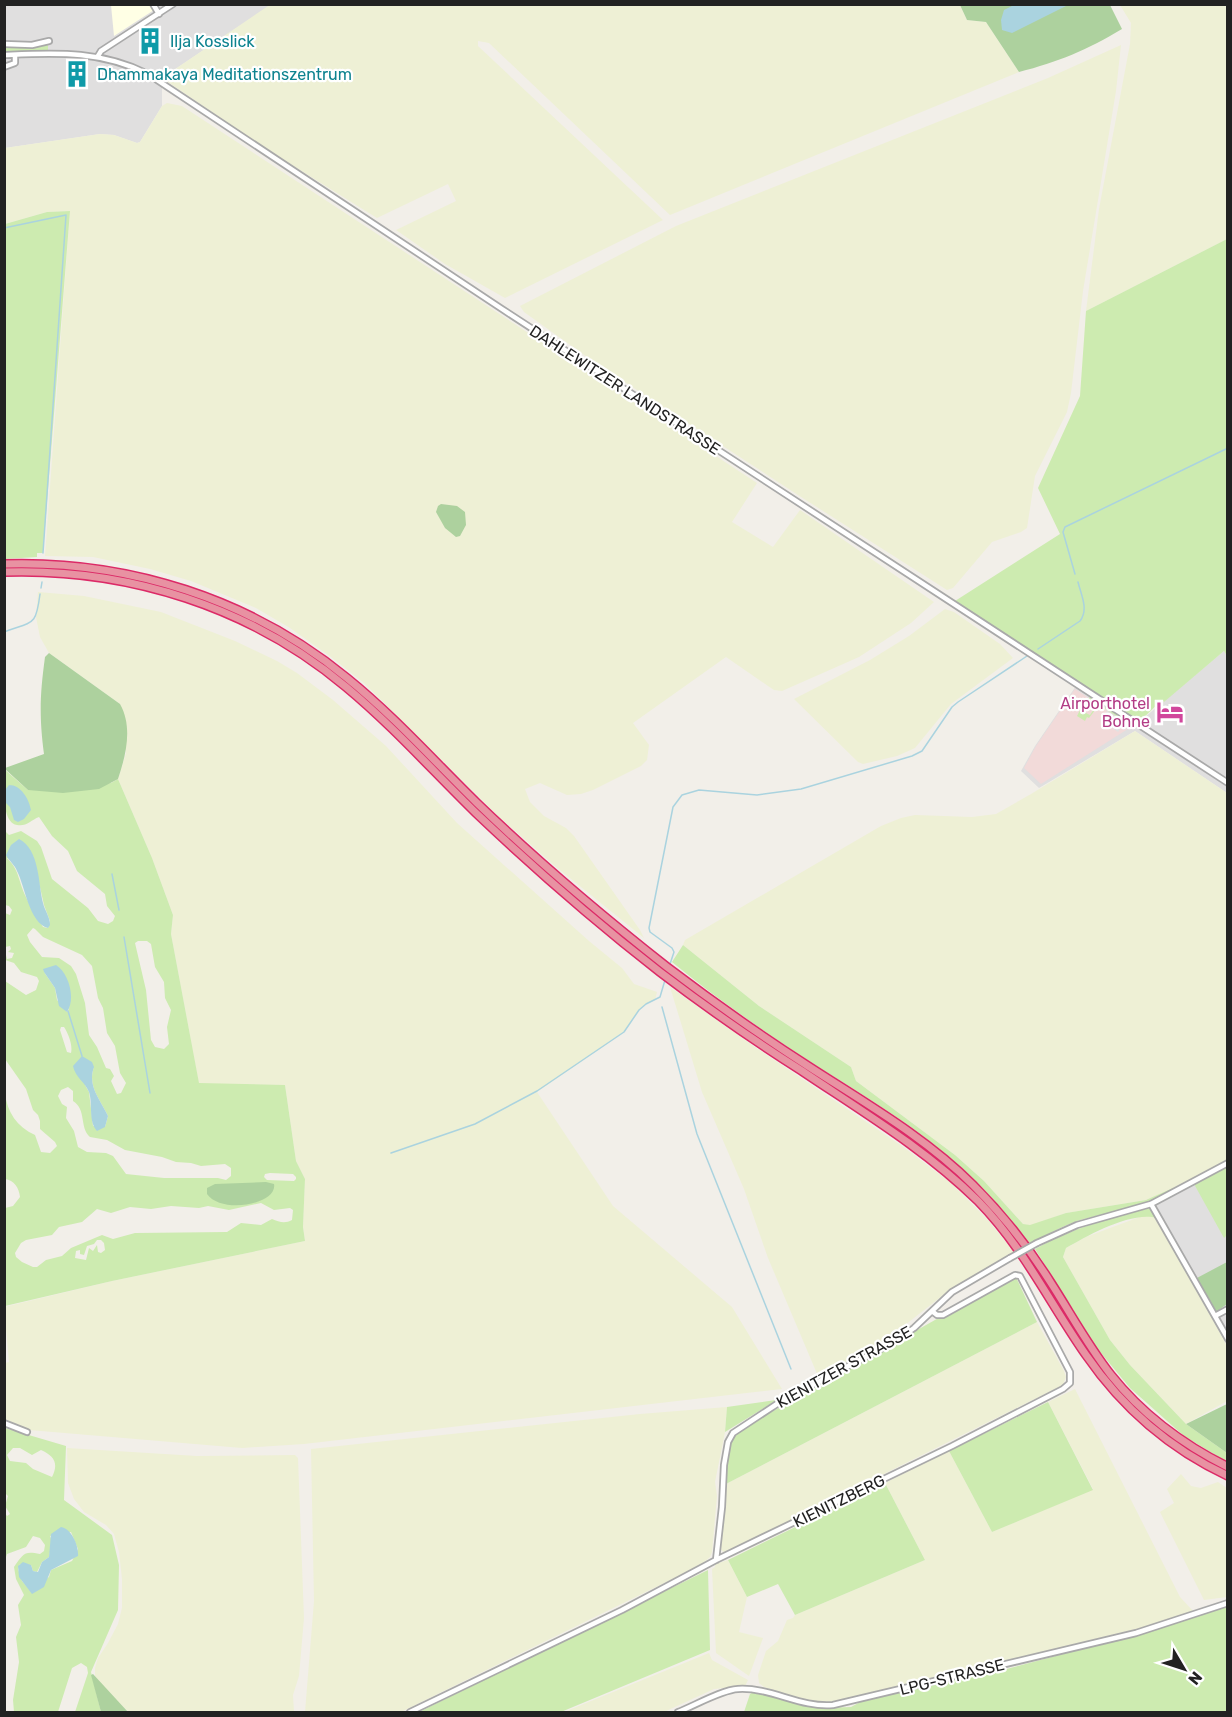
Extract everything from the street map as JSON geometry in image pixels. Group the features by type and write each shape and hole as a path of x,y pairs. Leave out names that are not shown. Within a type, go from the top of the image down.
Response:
{"highway":[{"path":"4,564 82,567 120,572 165,583 226,605 297,642 334,667 364,692 536,857 591,906 662,963 673,976 745,1034 866,1112 939,1164 982,1206 1013,1242 1043,1285 1086,1355 1115,1392 1159,1434 1227,1478"},
{"path":"4,572 82,574 115,579 164,591 240,619 291,647 327,672 357,697 531,864 659,970 673,976 912,1134 955,1169 987,1200 1021,1239 1052,1283 1094,1352 1114,1378 1162,1425 1193,1448 1227,1467"}],"street":[{"path":"153,4 159,14"},
{"path":"98,56 101,51 173,4"},
{"path":"4,44 32,45 49,40"},
{"name":"DAHLEWITZER LANDSTRASSE","path":"4,55 98,56 141,70 501,309 1227,783"},
{"path":"4,67 15,63 15,55"},
{"name":"KIENITZER STRASSE","path":"716,1560 724,1465 728,1442 733,1433 780,1402 894,1342 914,1328 960,1286 1037,1243 1077,1225 1151,1204 1227,1163"},
{"path":"1151,1204 1227,1339"},
{"name":"KIENITZBERG","path":"410,1713 951,1446 1063,1389 1070,1383 1070,1372 1020,1276 1015,1275 943,1315 937,1315 932,1311"},
{"path":"1215,1316 1227,1309"},
{"path":"4,1423 27,1432"},
{"name":"LPG-STRASSE","path":"678,1713 738,1689 761,1690 811,1705 833,1705 1137,1633 1227,1603"}],"shaded area":[{"path":"271,4 960,5 967,20 986,22 1019,72 670,215 489,43 478,41 478,46 663,220 505,298 445,264 396,230 456,201 448,184 377,218 263,147 162,78"},
{"path":"5,5 271,5 162,78 162,106 140,142 100,134 5,148"},
{"path":"111,5 151,5 154,10 114,36"},
{"path":"1120,5 1227,5 1227,239 1086,311 1099,209 1130,44 1131,23"},
{"path":"1121,45 1067,412 1035,476 1027,528 992,542 953,588 947,590 798,495 594,362 524,312 520,306 676,226 1048,78"},
{"path":"167,103 182,106 757,483 732,522 773,547 800,510 934,602 911,623 859,657 782,691 774,690 726,657 633,723 649,745 647,760 641,766 581,794 567,795 540,783 525,789 530,802 544,816 566,828 574,836 644,938 555,866 498,816 364,683 290,628 256,608 191,581 150,569 93,557 45,556 70,211 47,212 5,224 5,148 100,134 114,135 137,143 140,142 162,106"},
{"path":"38,592 84,596 161,612 235,641 297,673 333,700 386,746 457,823 622,968 634,984 657,992 655,1000 639,1010 624,1032 537,1092 613,1206 732,1307 782,1389 304,1444 242,1448 29,1430 5,1419 5,1363 9,1362 4,1307 112,1281 305,1241 303,1227 305,1179 296,1161 285,1085 199,1084 171,934 173,915 152,858 118,779 126,753 120,704 49,653 40,637 36,617"},
{"path":"945,609 954,612 1000,644 1013,658 951,704 915,748 897,756 863,764 858,762 794,699 870,660 909,636"},
{"path":"1224,651 1227,656 1227,793 1135,731 1039,788 1021,771 1035,746 1076,686 1084,691 1087,688 1139,722"},
{"path":"1075,689 1131,727 1041,784 1024,768 1036,746"},
{"path":"1107,711 1130,727 1124,730 1121,728 1118,732 1100,720"},
{"path":"1135,731 1227,793 1227,1160 1172,1190 1146,1200 1066,1213 1030,1226 1023,1224 984,1181 955,1155 856,1081 851,1067 759,1006 683,945 685,940 881,826 915,815 972,817 996,814"},
{"path":"670,987 902,1146 951,1183 988,1220 1014,1252 951,1289 882,1343 818,1376 768,1258 744,1189 702,1092"},
{"path":"1227,1160 1227,1346 1146,1200 1173,1189"},
{"path":"1145,1215 1157,1218 1227,1346 1227,1401 1186,1424 1130,1365 1110,1340 1063,1257 1066,1248 1086,1237"},
{"path":"1037,1322 1064,1371 1066,1377 1063,1385 725,1553 719,1548 724,1485"},
{"path":"1075,1389 1180,1597 1193,1611 1140,1628 833,1702 804,1701 764,1687 759,1683 758,1675 766,1651 778,1641 787,1620 925,1560 885,1483 949,1451 992,1532 1093,1489 1048,1402"},
{"path":"727,1407 725,1432 715,1482 717,1496 712,1552 701,1565 401,1712 305,1712 314,1601 311,1449"},
{"path":"67,1448 197,1456 295,1455 298,1458 304,1618 299,1676 293,1695 294,1712 128,1712 101,1684 95,1676 95,1668 98,1658 118,1624 122,1608 119,1552 114,1534 106,1525 84,1512 74,1499 68,1483"},
{"path":"1181,1474 1191,1486 1201,1488 1218,1482 1227,1488 1227,1597 1204,1600 1160,1512 1174,1503 1167,1489"},
{"path":"728,1560 747,1597 739,1632 763,1638 749,1676 716,1653 712,1569 715,1564"},
{"path":"709,1653 712,1660 748,1680 745,1686 714,1689 664,1712 564,1712"}],"green space":[{"path":"960,5 1110,5 1122,29 1072,55 1019,72 986,22 967,20"},
{"path":"48,42 48,51 5,52 4,46 23,47"},
{"path":"70,211 43,553 37,553 37,557 5,559 5,224 47,212"},
{"path":"1227,239 1227,656 1224,651 1164,702 1162,700 1139,722 1113,705 1115,701 1110,698 1106,700 955,601 1060,534 1038,488 1080,396 1086,311"},
{"path":"441,504 457,506 465,512 466,525 460,536 456,537 445,528 436,512"},
{"path":"49,653 120,704 124,713 127,741 118,779 99,789 63,793 28,790 5,769 44,754 41,694 45,657"},
{"path":"1091,696 1132,723 1132,726 1099,705 1085,721 1077,716 1080,710 1090,715 1096,706 1087,700"},
{"path":"4,769 28,790 111,783 118,779 152,858 173,915 171,934 199,1083 285,1085 296,1161 305,1179 303,1227 305,1241 5,1306 5,1208 13,1206 20,1197 16,1185 5,1179 5,1093 14,1118 23,1128 35,1135 41,1152 50,1153 57,1146 40,1129 38,1115 33,1110 26,1089 5,1059 5,981 26,995 36,990 39,981 37,977 21,972 14,963 5,960 5,951 7,959 12,958 14,953 8,952 11,949 10,946 5,947 5,913 10,915 12,910 5,905 5,831 9,835 21,831 37,841 52,879 88,908 98,921 108,924 115,916 107,906 105,894 77,871 68,851 52,836 39,817 23,825 17,825 8,817 4,792","holes":["33,856 50,921 48,928 43,927 32,908 7,858","33,928 43,937 82,955 92,966 107,1033 115,1046 120,1073 126,1083 121,1093 117,1094 111,1081 114,1076 110,1069 106,1068 89,1035 85,1003 76,974 71,966 59,958 42,957 27,935","138,941 147,941 151,944 155,967 164,982 165,998 171,1010 167,1027 169,1044 164,1049 155,1047 151,1040 146,990 135,943","44,972 70,992 67,1012 57,1000 55,988","61,1027 64,1027 68,1036 71,1053 67,1052","94,1067 93,1086 108,1116 105,1127 93,1126 89,1092 85,1085","68,1087 73,1091 73,1101 80,1109 90,1137 107,1140 125,1150 176,1162 201,1166 225,1164 231,1168 231,1176 226,1180 126,1174 113,1156 106,1153 87,1152 78,1147 74,1131 66,1118 67,1107 62,1104 58,1096 61,1090","270,1173 293,1174 296,1179 294,1181 267,1180 264,1177 265,1174","261,1203 274,1210 290,1208 293,1210 292,1220 282,1222 272,1219 261,1225 241,1223 227,1232 135,1233 113,1239 102,1235 71,1248 62,1256 46,1260 37,1267 22,1262 16,1257 15,1253 21,1243 26,1240 52,1235 59,1227 82,1222 97,1209 111,1213 130,1207 199,1208 208,1206 229,1210","97,1240 104,1243 105,1250 101,1253 98,1252 97,1245 93,1251 89,1248 86,1260 75,1258 76,1251 80,1250 80,1254 84,1255 87,1246 94,1244"]},
{"path":"683,945 759,1006 851,1067 856,1081 955,1155 984,1181 1023,1224 1030,1225 1066,1213 1146,1200 1173,1188 1163,1196 1140,1206 1077,1221 1030,1244 978,1183 926,1138 755,1024 672,962"},
{"path":"1227,1165 1227,1235 1224,1238 1194,1184"},
{"path":"266,1182 274,1184 273,1191 267,1197 248,1204 224,1204 207,1194 207,1188 215,1184"},
{"path":"1151,1208 1157,1218 1135,1218 1110,1226 1066,1248 1063,1257 1110,1340 1130,1365 1186,1424 1227,1453 1227,1462 1184,1436 1130,1388 1096,1347 1035,1249 1091,1224"},
{"path":"1227,1262 1227,1304 1216,1312 1195,1279"},
{"path":"1015,1275 1037,1322 724,1485 728,1443 736,1432"},
{"path":"777,1400 725,1432 727,1407"},
{"path":"1048,1402 1093,1490 992,1532 949,1451"},
{"path":"1227,1404 1227,1453 1186,1424"},
{"path":"5,1428 66,1446 64,1500 112,1535 119,1565 118,1610 91,1672 101,1712 75,1712 88,1673 87,1667 81,1663 72,1668 58,1712 14,1712 13,1700 19,1662 16,1637 21,1625 18,1605 24,1595 16,1579 14,1567 25,1554 40,1554 44,1551 45,1545 40,1538 33,1536 26,1547 7,1554 5,1560 5,1513 7,1516 10,1514 5,1506 8,1496 5,1493","holes":["13,1448 20,1448 32,1455 41,1450 49,1455 55,1464 52,1477 33,1469 26,1463 10,1461 7,1455","71,1532 78,1549 72,1561 51,1570 49,1577 29,1589 22,1581 18,1569 20,1564 31,1565 33,1571 37,1572 42,1562 49,1557 52,1541 50,1536"]},
{"path":"885,1483 925,1560 795,1615 778,1584 747,1597 728,1560"},
{"path":"708,1570 710,1650 561,1712 419,1712"},
{"path":"1227,1606 1227,1712 744,1712 750,1694 755,1691 799,1704 823,1708 851,1707 864,1700 987,1671 999,1671 1142,1633"},
{"path":"93,1674 128,1712 101,1712 91,1675"}],"water":[{"path":"1014,5 1068,5 1012,33 1002,30 1001,20 1004,10"},
{"path":"9,785 21,790 31,810 24,819 18,822 14,820 10,807 5,802 5,790"},
{"path":"19,839 26,844 35,859 43,903 50,922 48,928 36,919 16,869 6,855 11,845"},
{"path":"56,965 68,980 70,987 71,1000 67,1012 59,1006 55,988 43,969"},
{"path":"82,1056 92,1062 93,1086 108,1116 105,1127 97,1131 94,1127 89,1092 73,1066"},
{"path":"61,1527 65,1528 74,1538 78,1556 51,1570 44,1587 32,1594 19,1577 18,1566 23,1562 31,1565 33,1571 38,1572 42,1562 49,1557 51,1534"}],"waterway":[{"path":"4,228 66,215 43,553"},
{"path":"1075,574 1063,532 1065,527 1228,448"},
{"path":"41,588 42,582"},
{"path":"1038,649 1080,621 1083,616 1084,607 1078,582"},
{"path":"4,632 32,621 37,612 40,594"},
{"path":"669,967 674,952 672,948 650,932 649,928 673,807 682,795 699,790 757,795 801,789 912,756 922,751 952,707 1027,656"},
{"path":"112,874 119,910"},
{"path":"124,937 150,1093"},
{"path":"391,1153 475,1124 537,1091 624,1032 639,1010 660,997 665,980"},
{"path":"662,1007 697,1134 791,1369"},
{"path":"68,1011 82,1056"}],"place":[{"name":"Ilja Kosslick","path":"150,41"},
{"name":"Dhammakaya Meditationszentrum","path":"77,74"},
{"name":"Airporthotel Bohne","path":"1170,712"}]}
